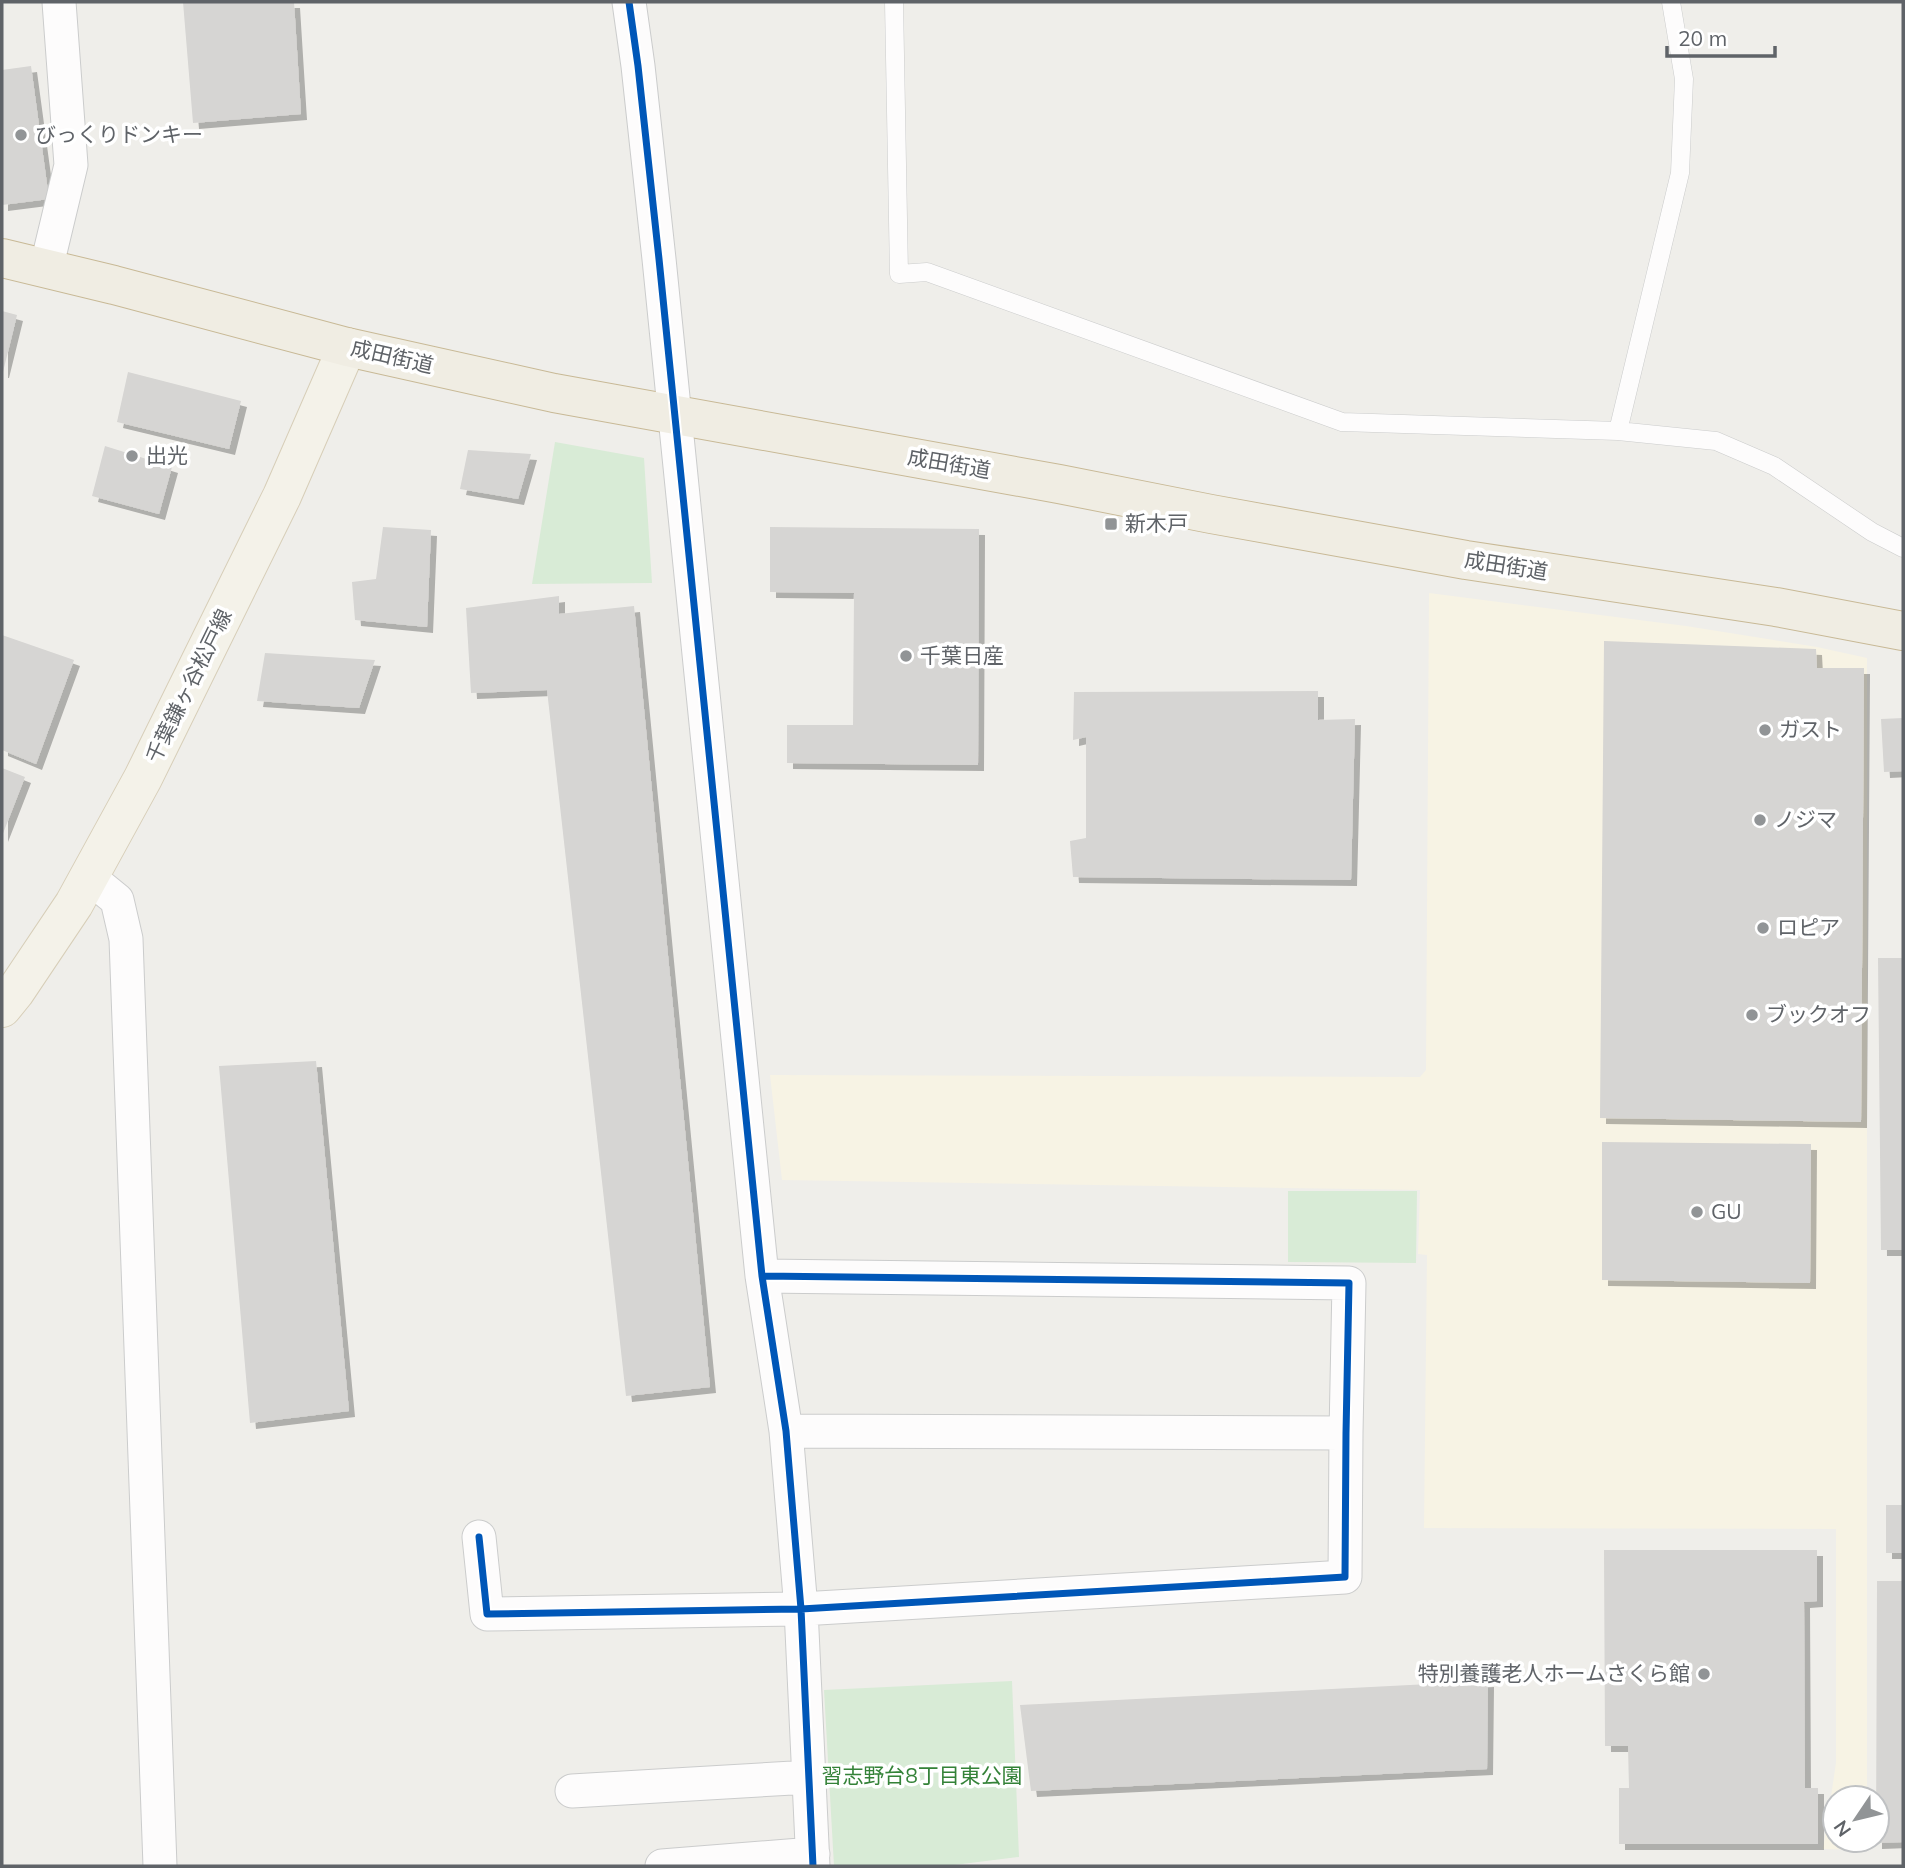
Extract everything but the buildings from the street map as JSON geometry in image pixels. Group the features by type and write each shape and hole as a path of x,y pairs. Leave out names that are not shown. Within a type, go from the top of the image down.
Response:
{"highway":[{"name":"成田街道","path":"2,258 347,347 554,393 1466,560 1776,607 1903,631"}],"main road":[{"name":"千葉鎌ヶ谷松戸線","path":"2,1008 90,878 168,729 276,508 347,347"}],"street":[{"path":"46,269 71,164 60,2"},
{"path":"629,2 675,414 762,1276 786,1432 801,1609 813,1860 662,1866"},
{"path":"90,878 117,900 126,939 160,1866"},
{"path":"479,1537 487,1614 801,1609 1345,1577 1349,1283 762,1276"},
{"path":"786,1432 1346,1433"},
{"path":"572,1791 810,1777"}],"lane":[{"path":"894,2 899,274 927,271 1342,422 1618,431 1716,442 1774,466 1872,532 1903,548"},
{"path":"1618,431 1680,173 1684,79 1671,2"}],"shaded area":[{"path":"1429,593 1686,626 1817,647 1867,658 1867,1784 1833,1784 1836,1763 1836,1529 1424,1528 1427,1255 1418,1254 1420,1190 782,1180 770,1075 1420,1077 1426,1070"}],"green space":[{"path":"555,442 644,458 652,583 532,584"},
{"path":"1288,1191 1417,1191 1416,1263 1288,1262"},
{"name":"習志野台8丁目東公園","path":"1012,1681 1019,1857 946,1866 834,1866 824,1690"}],"cycle path":[{"path":"629,2 659,259 762,1276 786,1431 801,1609 813,1866"},
{"path":"479,1537 487,1614 801,1609 1345,1577 1349,1283 762,1276"}],"place":[{"name":"びっくりドンキー","path":"21,135"},
{"name":"出光","path":"132,456"},
{"name":"新木戸","path":"1111,524"},
{"name":"千葉日産","path":"906,656"},
{"name":"ガスト","path":"1765,730"},
{"name":"ノジマ","path":"1760,820"},
{"name":"ロピア","path":"1763,928"},
{"name":"ブックオフ","path":"1752,1015"},
{"name":"GU","path":"1697,1212"},
{"name":"特別養護老人ホームさくら館","path":"1704,1674"}]}
